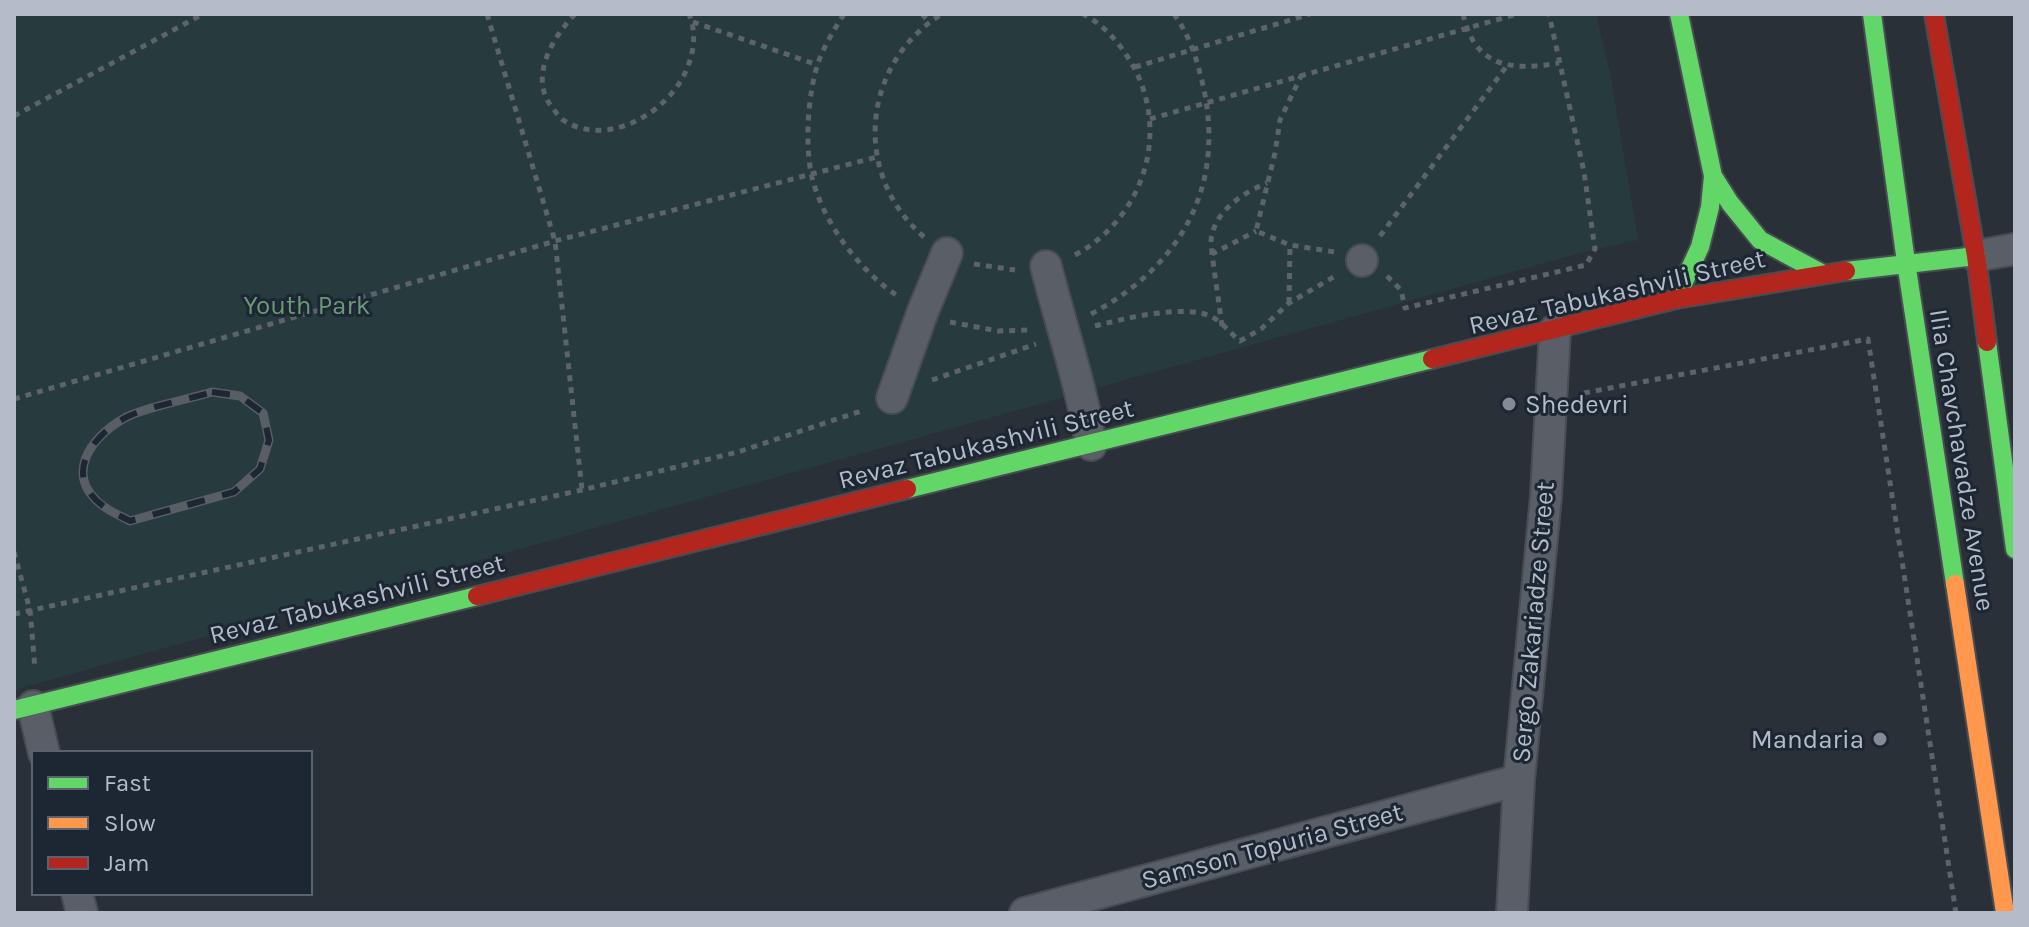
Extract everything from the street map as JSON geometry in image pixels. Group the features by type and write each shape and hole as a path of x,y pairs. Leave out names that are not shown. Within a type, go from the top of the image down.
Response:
{"main road":[{"path":"1676,299 1700,247 1710,207 1713,176 1679,14"},
{"name":"Ilia Chavchavadze Avenue","path":"1872,14 1906,262 2005,913"},
{"name":"Ilia Chavchavadze Avenue","path":"1934,14 1976,256 2015,549"},
{"path":"1713,176 1760,240 1823,274"},
{"name":"Revaz Tabukashvili Street","path":"24,708 1676,299 1906,262 1976,256"}],"street":[{"path":"1976,256 2015,249"},
{"path":"892,398 947,253"},
{"path":"1046,266 1082,390 1091,445"},
{"name":"Sergo Zakariadze Street","path":"1512,913 1519,780 1546,496 1555,330"},
{"path":"24,708 43,751"},
{"name":"Samson Topuria Street","path":"1025,913 1519,780"}],"path":[{"path":"14,116 203,14"},
{"path":"487,14 555,241 582,490"},
{"path":"575,14 557,36 545,61 545,98 561,120 591,130 627,125 645,117 666,101 680,83 692,58 694,32 689,14"},
{"path":"844,14 829,37 818,65 809,110 811,173 829,220 847,248 869,273 894,294 923,311 967,326 998,331 1030,330 1091,314 1145,279 1185,229 1207,169 1211,137 1207,102 1194,48 1174,14"},
{"path":"922,14 929,22"},
{"path":"942,14 929,22 906,45 888,72 876,114 877,157 884,180 901,213 918,231 947,253 990,268 1024,270 1046,266 1091,246 1126,212 1135,198 1146,168 1150,119 1135,67 1107,31 1087,15"},
{"path":"1135,67 1310,14"},
{"path":"1463,14 1466,26 1483,52 1506,67 1530,68 1559,63 1549,14"},
{"path":"1150,119 1466,26 1517,14"},
{"path":"692,22 818,65"},
{"path":"1256,231 1290,245 1329,250 1362,260 1506,67"},
{"path":"1212,254 1256,231 1280,120 1302,74"},
{"path":"14,399 555,241 877,157"},
{"path":"1222,326 1212,234 1221,216 1235,200 1268,182"},
{"path":"1289,303 1290,245"},
{"path":"1551,399 1868,339 1956,913"},
{"path":"14,552 30,610 37,684 24,708"}],"green space":[{"name":"Youth Park","path":"22,14 1596,14 1610,73 1638,240 1595,249 14,690 14,17"}],"railway":[{"path":"212,392 240,396 263,413 269,440 260,469 234,492 130,521 106,508 91,494 83,470 86,458 100,436 123,419 141,411 212,392"}],"traffic: fast":[{"path":"1676,299 1700,247 1710,207 1713,176 1679,14"},
{"path":"1872,14 1955,584"},
{"path":"1713,176 1760,240 1823,274"},
{"path":"1846,271 1976,256"},
{"path":"1987,342 2015,549"},
{"path":"907,489 1432,359"},
{"path":"14,710 477,596"}],"traffic: slow":[{"path":"1955,584 2005,913"}],"traffic: jam":[{"path":"1934,14 1976,256 1987,342"},
{"path":"1432,359 1676,299 1846,271"},
{"path":"477,596 907,489"}],"place":[{"name":"Shedevri","path":"1509,404"},
{"name":"Mandaria","path":"1880,739"}]}
